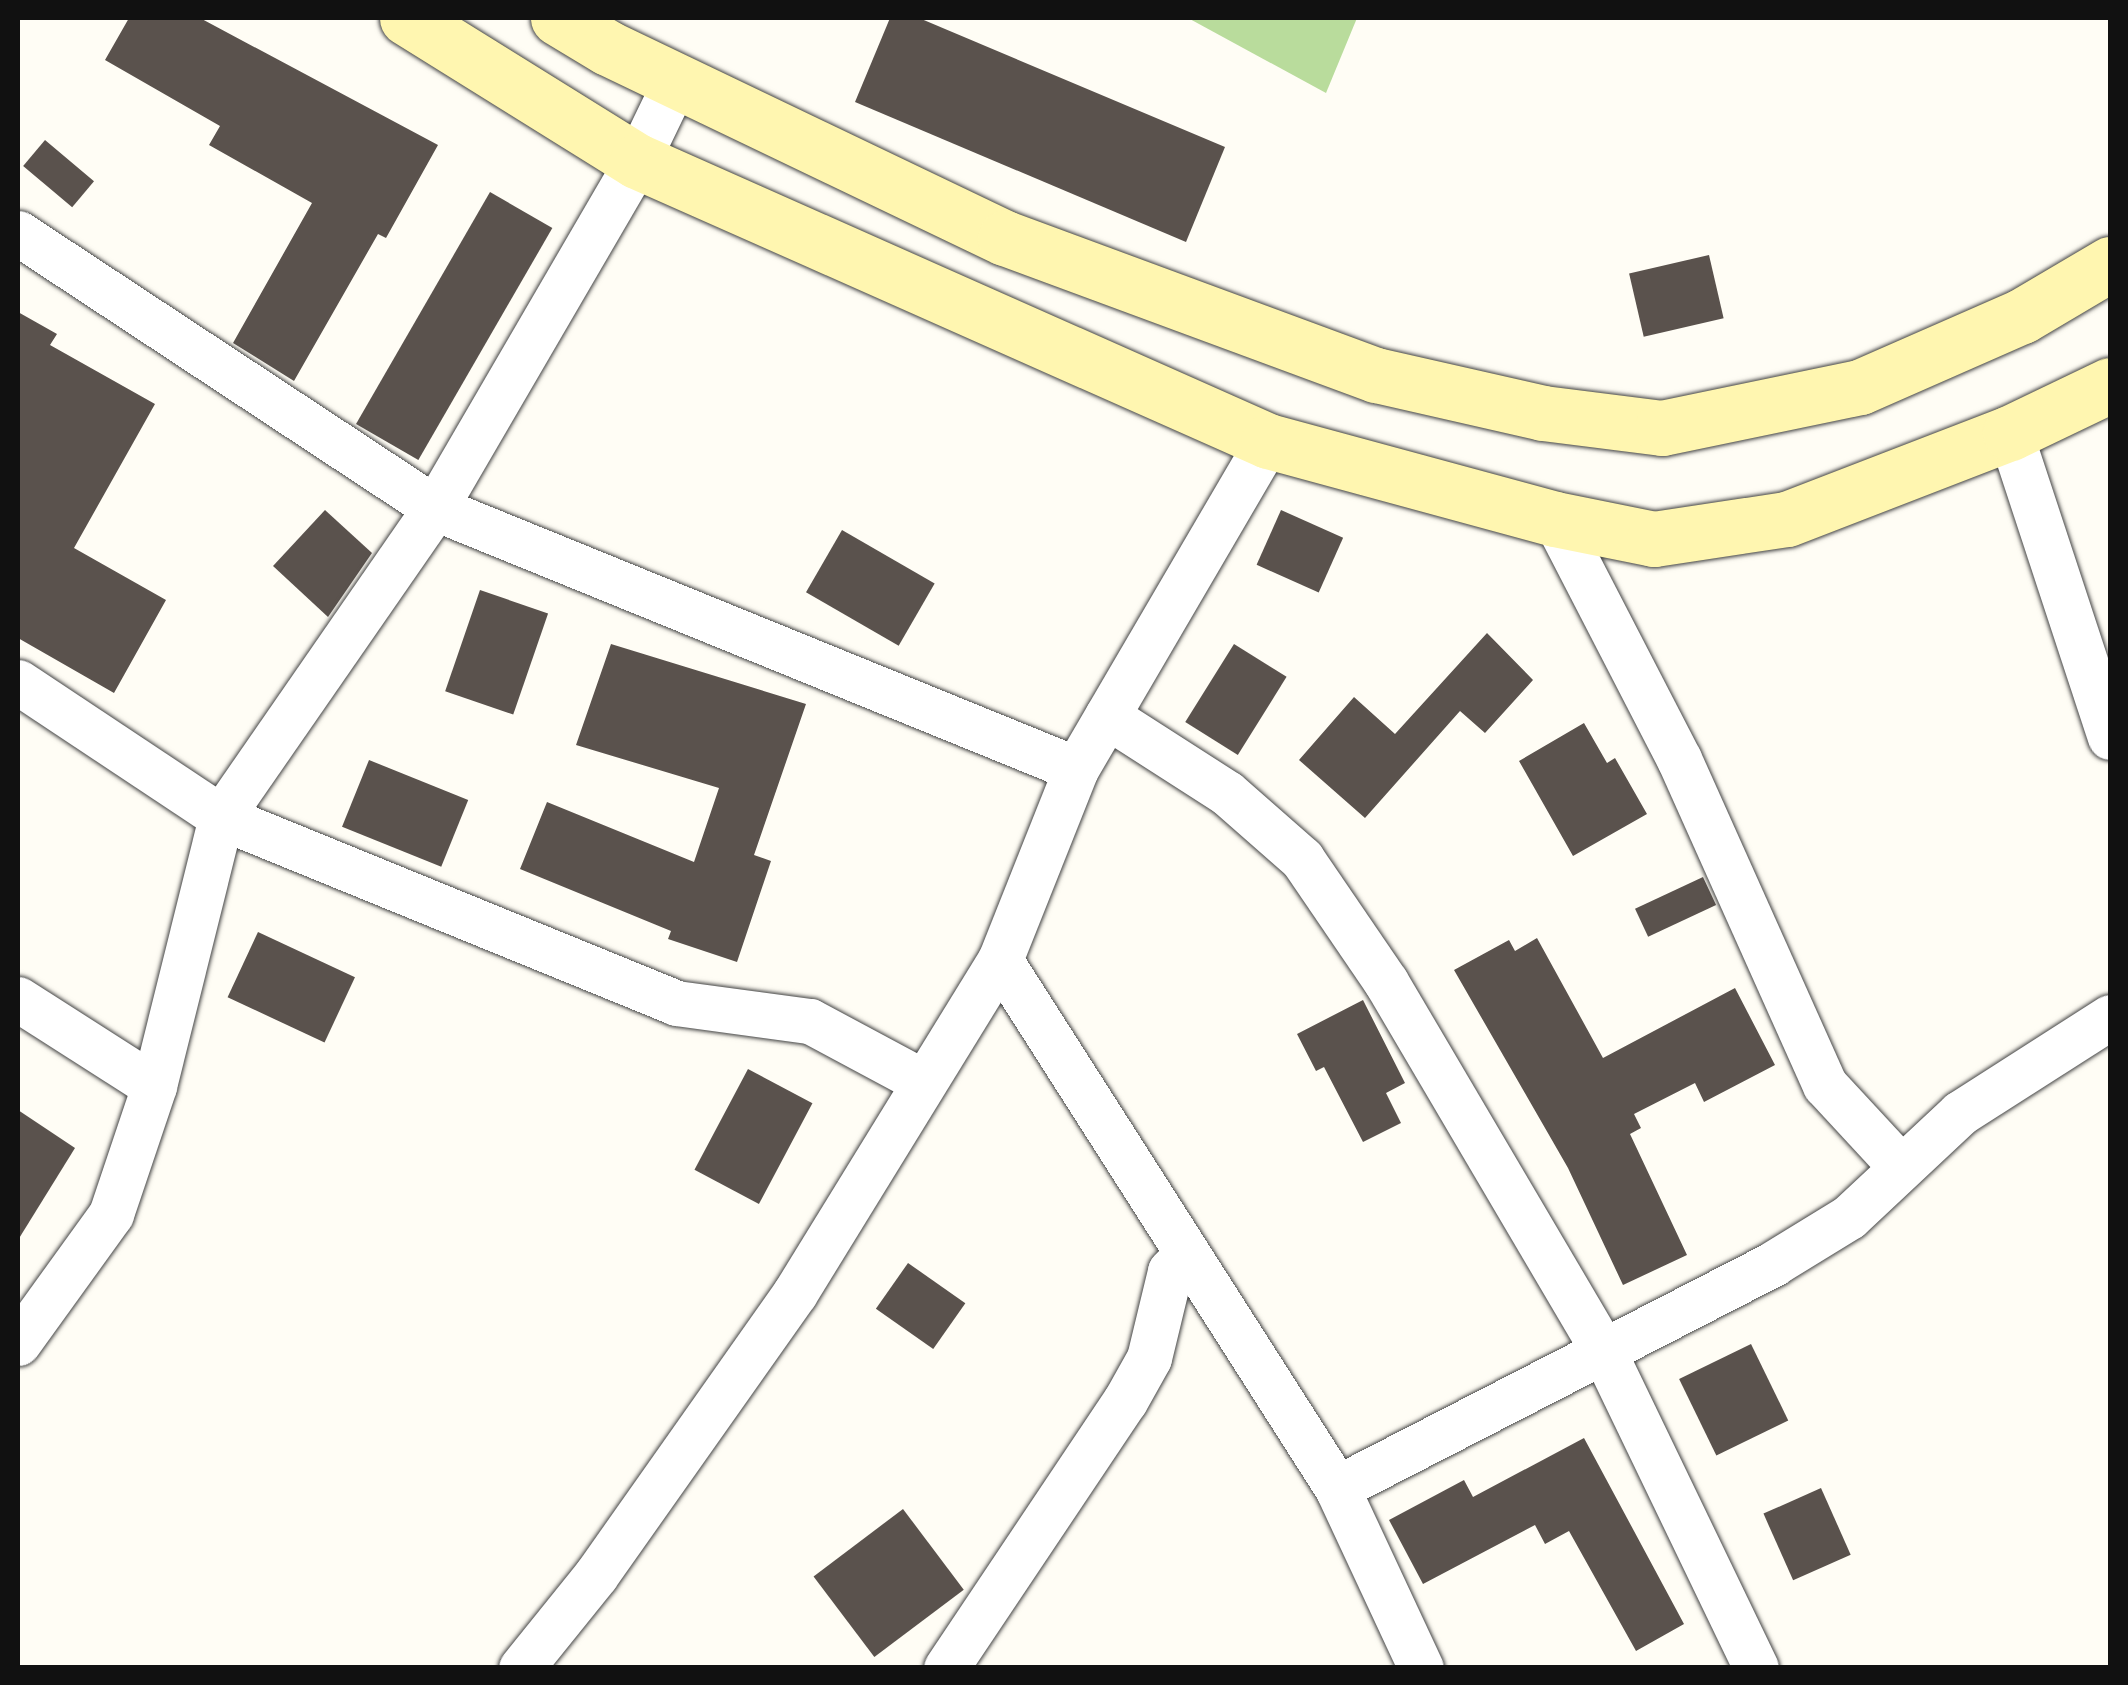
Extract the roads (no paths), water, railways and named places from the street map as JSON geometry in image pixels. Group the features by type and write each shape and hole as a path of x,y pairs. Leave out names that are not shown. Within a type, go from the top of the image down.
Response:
{"main road":[{"path":"407,18 637,161 1268,442 1555,519 1654,538 1788,519 2010,433 2110,385"},
{"path":"558,18 676,80 1005,238 1376,375 1544,412 1662,428 1860,388 2022,316 2110,264"}],"street":[{"path":"18,1343 111,1214 154,1086 222,817 435,508 637,161 676,80"},
{"path":"18,234 435,508 1076,769"},
{"path":"2010,433 2110,738"},
{"path":"521,1668 596,1575 794,1293 1000,960 1076,769 1268,442"},
{"path":"1555,519 1679,759 1825,1085 1900,1168"},
{"path":"18,682 222,817 676,1003 810,1022 922,1081"},
{"path":"1108,716 1227,792 1302,859 1386,982 1603,1350 1756,1668"},
{"path":"1000,960 1338,1488 1421,1668"},
{"path":"18,999 154,1086"},
{"path":"1338,1488 1789,1254 1849,1216 1960,1114 2110,1017"},
{"path":"946,1668 1125,1401 1148,1358 1170,1271 1186,1255"}]}
